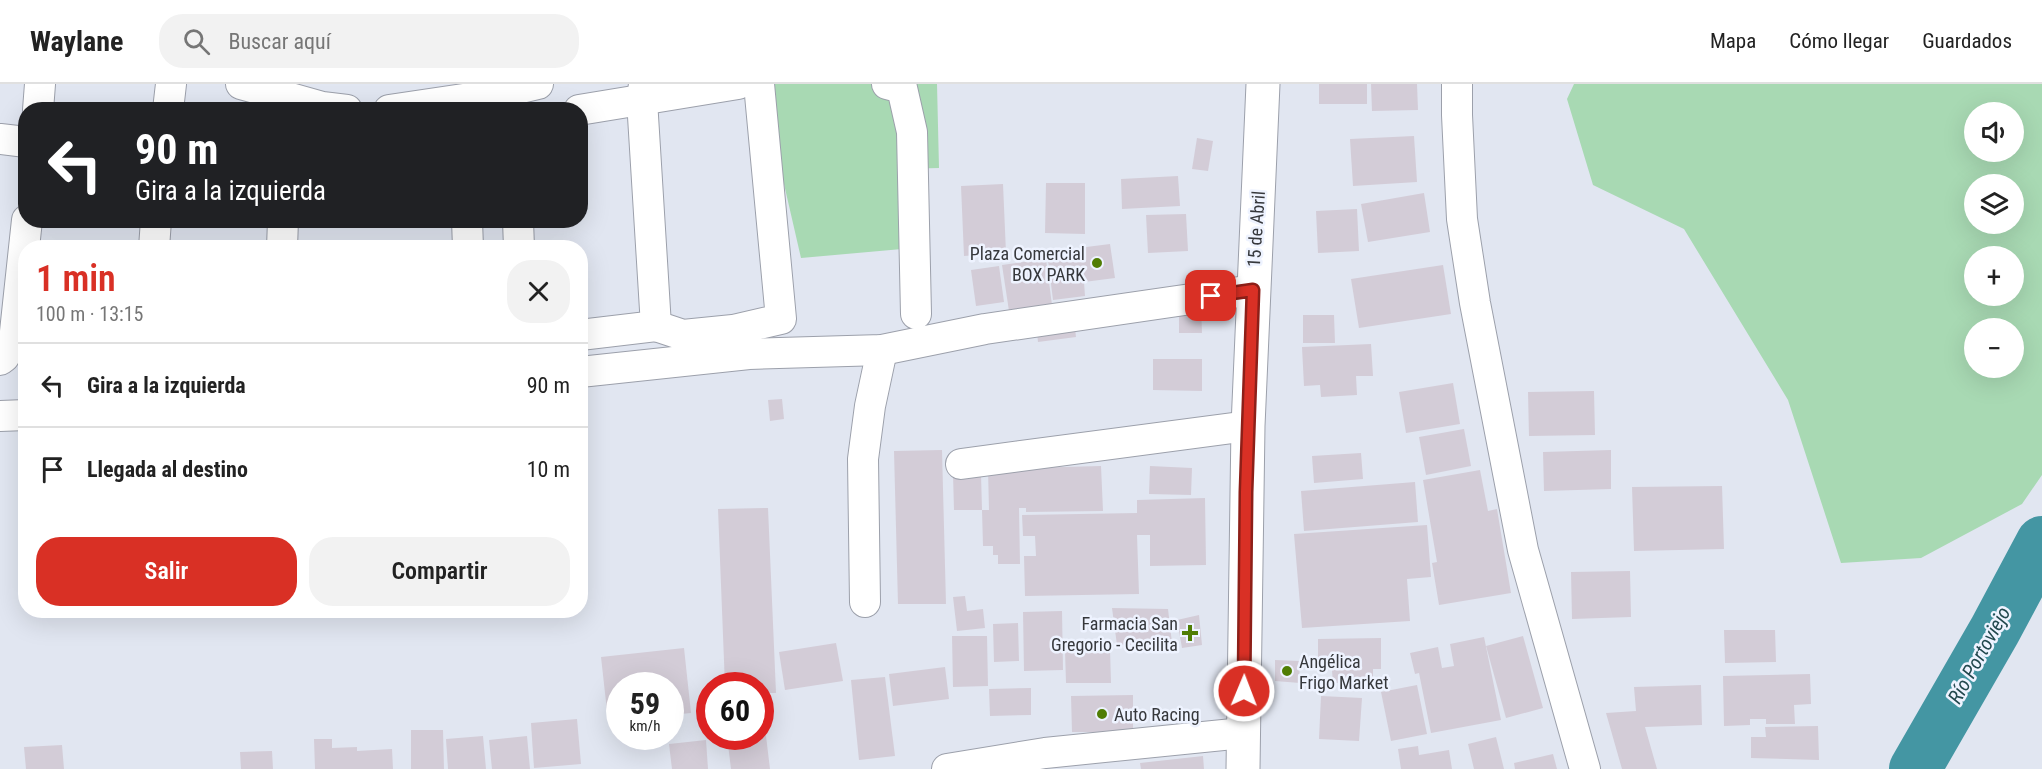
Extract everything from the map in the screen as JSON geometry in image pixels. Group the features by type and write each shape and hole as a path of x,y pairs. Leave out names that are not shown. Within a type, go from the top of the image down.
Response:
{"main road":[{"name":"15 de Abril","path":"1243,769 1248,426 1263,84"}],"street":[{"path":"39,102 40,84"},
{"path":"169,102 171,84"},
{"path":"242,84 288,102"},
{"path":"496,102 538,84"},
{"path":"588,107 643,92 738,84"},
{"path":"588,334 656,326 683,335 733,330 781,319 759,84"},
{"path":"887,84 902,88 912,132 916,314"},
{"path":"1457,84 1462,219 1477,314 1523,550 1585,769"},
{"path":"643,92 656,326"},
{"path":"0,139 18,141"},
{"path":"588,371 749,354 882,350 985,329 1253,290"},
{"path":"0,360 14,341 18,304"},
{"path":"865,602 863,459 870,406 882,350"},
{"path":"0,416 18,415"},
{"path":"961,464 1248,426"},
{"path":"947,769 1045,753 1243,733"}],"green space":[{"path":"761,84 937,84 939,168 899,169 902,249 801,258"},
{"path":"1574,84 2042,84 2042,475 2022,504 1921,558 1841,563 1788,400 1684,229 1593,185 1567,99"}],"building":[{"path":"1319,84 1367,84 1367,104 1319,104"},
{"path":"1371,84 1417,84 1418,110 1372,111"},
{"path":"1414,136 1417,182 1353,186 1350,139"},
{"path":"1197,138 1213,141 1208,171 1192,169"},
{"path":"1178,176 1180,206 1122,209 1121,179"},
{"path":"1046,183 1085,183 1085,234 1045,233"},
{"path":"1003,184 1006,253 964,256 961,186"},
{"path":"1424,193 1430,232 1368,242 1361,204"},
{"path":"1357,209 1359,251 1318,253 1316,211"},
{"path":"1186,214 1188,251 1148,253 1146,215"},
{"path":"1110,244 1115,278 1084,282 1085,296 1053,300 1047,252"},
{"path":"1046,259 1052,305 1009,311 1002,265"},
{"path":"1443,265 1451,314 1359,328 1351,279"},
{"path":"999,266 1004,302 976,306 971,270"},
{"path":"1201,306 1202,333 1179,333 1179,307"},
{"path":"1303,315 1334,315 1335,343 1303,343"},
{"path":"1074,319 1076,337 1038,342 1036,323"},
{"path":"1371,344 1373,376 1356,376 1357,395 1321,397 1320,385 1304,386 1302,347"},
{"path":"1153,359 1202,359 1202,391 1153,390"},
{"path":"1453,383 1460,424 1406,433 1399,392"},
{"path":"1594,391 1595,435 1529,436 1528,392"},
{"path":"782,399 784,419 770,421 768,400"},
{"path":"1464,429 1471,466 1426,475 1419,437"},
{"path":"942,450 946,604 898,604 894,451"},
{"path":"1611,450 1611,489 1544,491 1543,452"},
{"path":"1361,453 1363,479 1314,483 1312,456"},
{"path":"1101,466 1103,511 1026,512 1026,508 1019,508 1020,564 998,564 998,555 993,555 993,546 983,546 982,510 989,510 988,469"},
{"path":"1150,466 1192,468 1191,495 1149,494"},
{"path":"1480,470 1488,511 1497,509 1511,593 1439,605 1432,563 1437,562 1423,480"},
{"path":"953,474 981,474 982,510 954,510"},
{"path":"1415,482 1418,522 1304,531 1301,491"},
{"path":"1722,486 1724,549 1634,551 1632,487"},
{"path":"1205,498 1206,565 1150,566 1150,535 1137,535 1139,594 1025,596 1024,556 1036,556 1035,536 1023,536 1022,515 1137,513 1137,500"},
{"path":"768,508 776,693 774,693 774,672 724,672 718,509"},
{"path":"1427,525 1431,577 1407,579 1410,621 1302,628 1294,534"},
{"path":"1630,571 1631,617 1572,619 1571,572"},
{"path":"965,596 967,611 983,609 985,628 957,631 953,597"},
{"path":"1112,608 1168,609 1172,643 1117,645"},
{"path":"1062,611 1063,670 1024,671 1023,612"},
{"name":"Farmacia San Gregorio - Cecilita","path":"1199,615 1202,645 1182,648 1177,620"},
{"path":"1018,623 1019,661 994,662 993,624"},
{"path":"1724,630 1775,630 1776,662 1725,663"},
{"path":"952,636 987,636 988,686 953,687"},
{"path":"1523,636 1543,708 1506,718 1486,646"},
{"path":"1484,637 1501,720 1431,733 1419,673 1415,674 1410,653 1438,647 1442,668 1454,666 1450,644"},
{"path":"1381,638 1381,669 1373,669 1373,683 1333,683 1332,670 1318,670 1318,639"},
{"path":"836,643 843,681 785,690 779,652"},
{"path":"684,648 691,713 684,714 684,672 606,672 606,702 601,657"},
{"path":"1110,649 1111,683 1066,683 1065,650"},
{"name":"Angélica Frigo Market","path":"1275,660 1299,661 1300,683 1275,681"},
{"path":"945,667 949,699 893,706 889,674"},
{"path":"1810,674 1811,704 1794,705 1795,724 1766,724 1766,719 1750,719 1750,725 1724,726 1723,676"},
{"path":"885,677 895,756 859,760 851,680"},
{"path":"1417,685 1427,734 1391,741 1381,692"},
{"path":"1701,685 1702,725 1645,727 1657,769 1622,769 1606,713 1636,711 1634,687"},
{"path":"1031,688 1031,715 990,716 989,689"},
{"name":"Auto Racing","path":"1133,695 1133,732 1072,732 1071,696"},
{"path":"1321,696 1362,698 1359,741 1319,739"},
{"path":"577,719 581,764 534,768 531,723"},
{"path":"1818,726 1819,760 1751,758 1751,737 1766,737 1765,727"},
{"path":"411,730 443,730 444,769 411,769"},
{"path":"483,736 486,769 448,769 446,739"},
{"path":"527,736 530,769 492,769 489,740"},
{"path":"1496,737 1504,769 1474,769 1468,744"},
{"path":"314,739 332,739 332,748 357,747 357,751 392,749 393,769 315,769"},
{"path":"696,741 696,750 707,750 708,769 672,769 670,750 684,750 684,742"},
{"path":"62,745 64,769 26,769 24,747"},
{"path":"1418,746 1419,755 1449,750 1452,769 1401,769 1398,749"},
{"path":"729,750 768,750 770,769 731,769"},
{"path":"272,751 273,769 241,769 240,752"},
{"path":"1553,754 1557,769 1515,769 1514,763"},
{"path":"1203,756 1204,769 1141,769 1140,763"}],"waterway":[{"name":"Río Portoviejo","path":"1915,769 1995,630 2042,542"}],"place":[{"name":"Plaza Comercial BOX PARK","path":"1097,263"},
{"name":"Farmacia San Gregorio - Cecilita","path":"1190,633"},
{"name":"Angélica Frigo Market","path":"1287,671"},
{"name":"Auto Racing","path":"1102,714"}],"route":[{"path":"1211,296 1253,290 1246,492 1244,691"}]}
